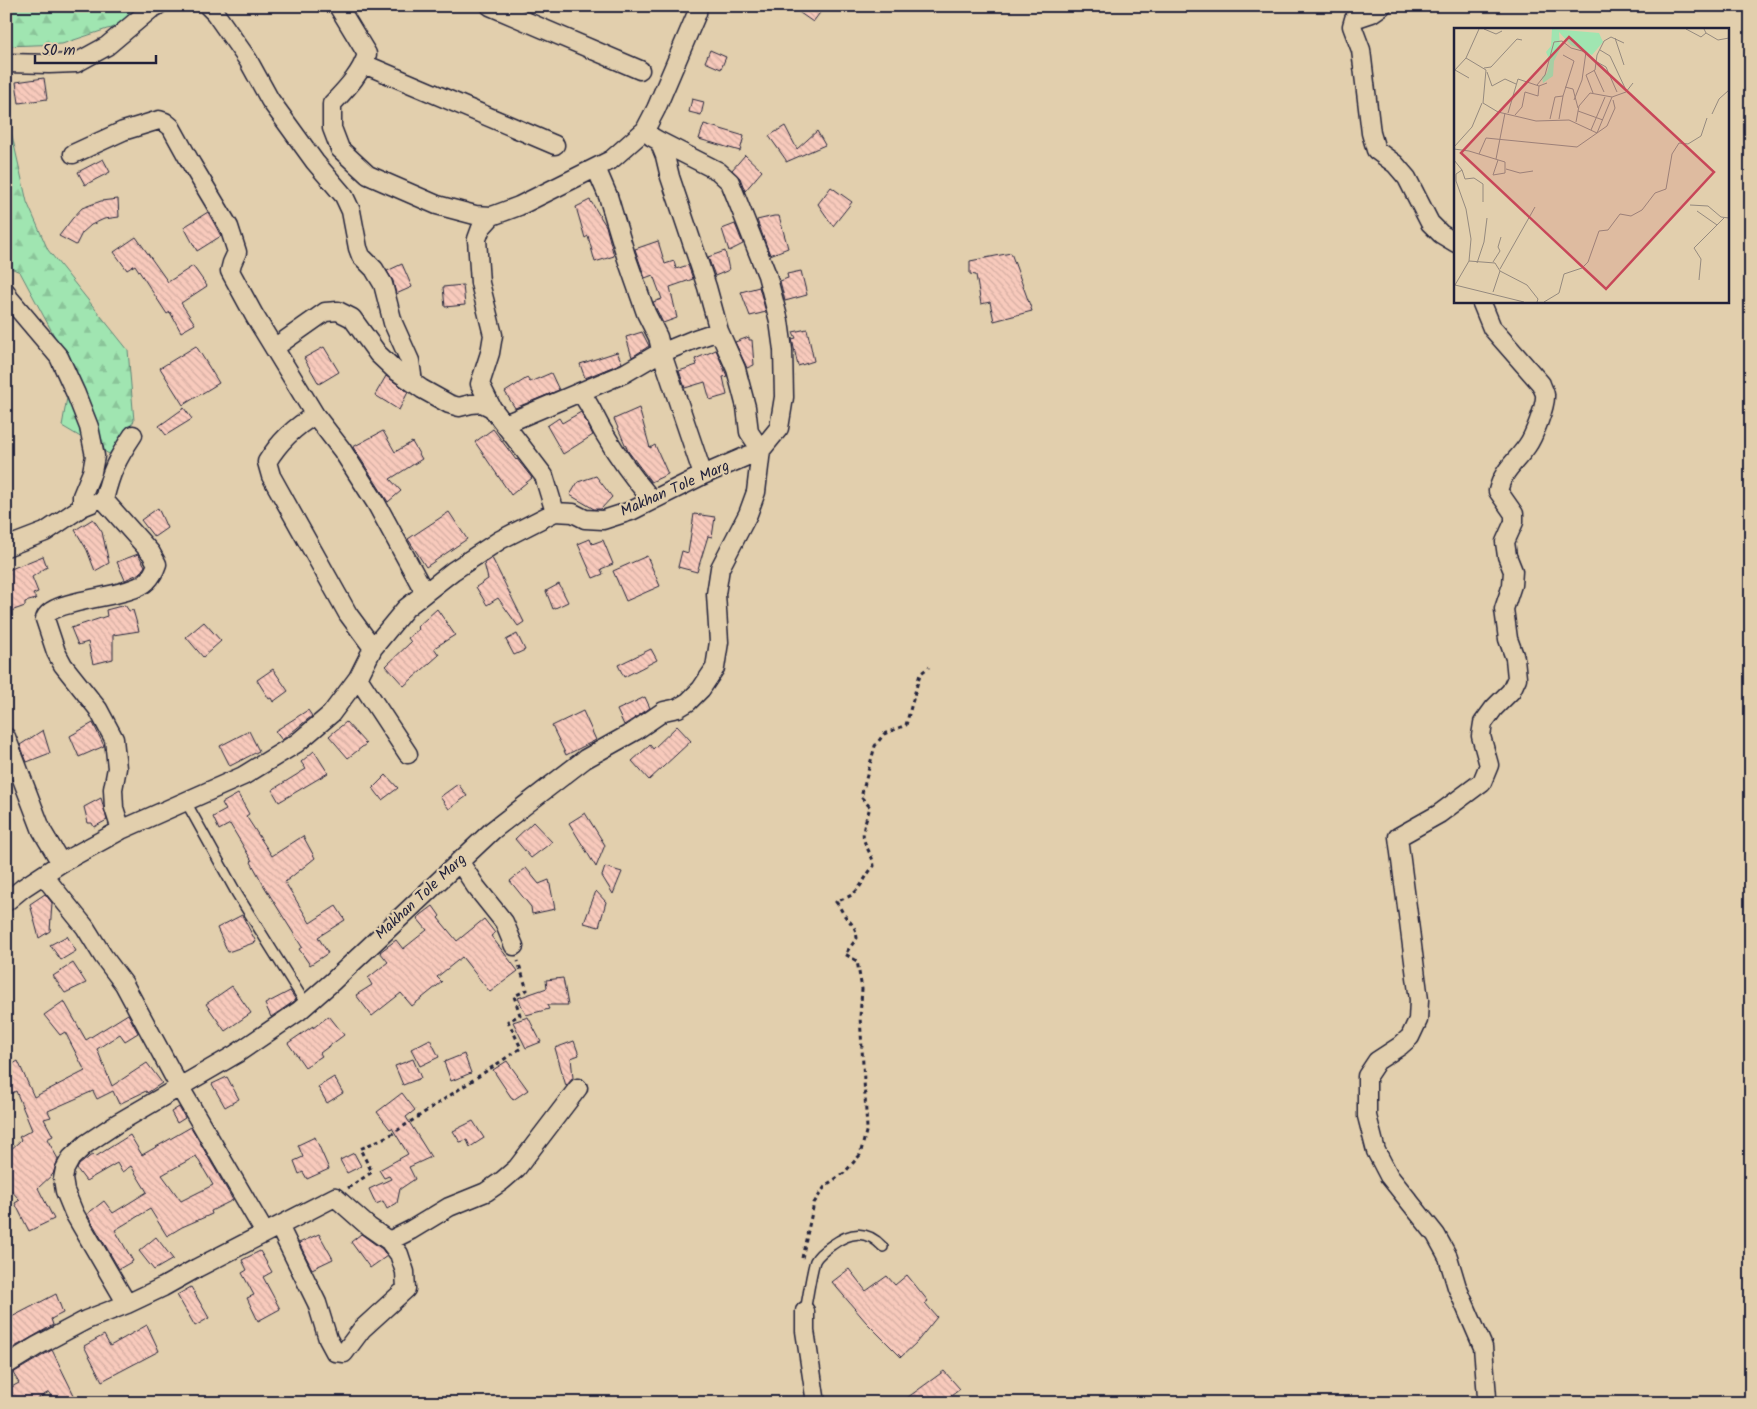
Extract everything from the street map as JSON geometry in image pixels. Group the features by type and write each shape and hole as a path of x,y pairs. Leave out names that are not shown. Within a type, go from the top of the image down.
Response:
{"street":[{"path":"6,63 76,63 108,46 158,6"},
{"path":"208,6 248,60 270,100 315,162 344,196 351,211 361,256 374,269 383,284 393,323 402,347 410,361 413,382"},
{"path":"338,6 367,54 364,64 350,84 332,104 332,128 340,149 368,175 437,206 475,215 492,216 519,206 596,168 652,135"},
{"path":"490,6 640,70"},
{"path":"698,6 697,13 656,109 652,135 665,156 719,331 736,369 746,407 749,432 761,450"},
{"path":"1382,6 1354,19 1352,26 1361,50 1371,133 1376,150 1394,164 1407,178 1430,223 1441,234 1454,242"},
{"path":"364,64 555,145"},
{"path":"73,154 123,131 159,120 171,127 229,226 238,252 230,271 254,315 315,415 342,450 376,503 425,593"},
{"name":"Makhan Tole Marg","path":"555,512 573,513 585,519 603,520 631,511 703,475 761,450 778,428 784,397 783,350 779,320 767,275 730,182 718,171 652,135"},
{"path":"596,168 608,196 646,313 658,337 703,475"},
{"path":"6,902 43,875 121,830 243,776 297,743 331,714 358,678 373,648 406,608 453,571 500,540 532,522 555,512 544,476 492,408 480,384 490,353 493,335 480,283 476,239 481,228 492,216"},
{"path":"6,292 59,357 76,394 88,428 95,456 92,472 82,496 82,507"},
{"path":"1481,302 1492,328 1541,384 1545,394 1540,415 1528,445 1501,480 1498,491 1514,514 1514,522 1505,542 1507,556 1513,571 1512,585 1504,609 1508,639 1515,658 1517,678 1511,691 1494,708 1483,723 1481,736 1489,765 1482,782 1439,814 1398,837 1419,1000 1418,1020 1410,1037 1376,1062 1371,1068 1367,1076 1367,1116 1376,1150 1389,1176 1436,1235 1448,1257 1457,1287 1483,1347 1486,1403"},
{"path":"274,348 325,312 338,311 352,318 378,354 395,370 413,382 449,404 459,407 482,404 492,408"},
{"path":"505,424 625,373 654,356 719,331"},
{"path":"581,393 591,407 603,432 634,479 652,500"},
{"path":"315,415 288,436 275,449 267,462 271,476 348,614 373,648"},
{"path":"104,500 113,468 133,434"},
{"name":"Makhan Tole Marg","path":"127,1304 74,1213 65,1191 63,1179 71,1158 86,1144 116,1124 258,1039 306,1004 493,830 585,759 628,735 664,711 678,708 701,689 715,668 719,642 716,594 720,568 748,514 756,492 761,450"},
{"path":"6,547 45,532 82,507 104,500"},
{"path":"104,500 151,553 157,564 154,572 147,582 132,590 92,598 62,607 46,615 45,619 56,652 63,665 98,709 114,739 117,768 113,789 114,808 121,830"},
{"path":"358,678 408,754"},
{"path":"6,737 39,823 61,864"},
{"path":"459,861 476,887 504,922 514,946"},
{"path":"6,1365 86,1320 163,1287 197,1268 272,1230 335,1197 369,1227 389,1241 399,1254 405,1272 406,1289 362,1329 344,1353 335,1352 328,1339 318,1303 272,1230 179,1086 124,984 102,956 85,927 43,875"},
{"path":"389,1241 449,1207 486,1192 502,1181 518,1168 578,1088"},
{"path":"805,1311 816,1403"}],"lane":[{"path":"186,802 236,894 306,1004"},
{"path":"805,1311 816,1260 825,1250 843,1238 855,1234 868,1236 883,1247"}],"path":[{"path":"802,1258 814,1203 826,1185 844,1173 860,1155 867,1128 860,1017 862,989 857,962 845,954 857,938 856,927 844,915 843,910 836,902 854,894 866,874 874,866 870,851 864,842 864,829 870,807 861,797 875,746 884,734 906,725 920,674 928,667"},
{"path":"335,1197 372,1172 360,1149 392,1134 521,1048 508,1021 520,1015 514,996 527,990 514,946"}],"green space":[{"path":"6,6 209,6 207,8 167,12 133,24 107,29 62,44 6,46"},
{"path":"6,126 11,131 27,202 48,250 128,350 134,421 109,454 62,426 72,369 20,272 6,266"}],"building":[{"path":"790,6 825,6 813,22"},
{"path":"710,50 726,57 721,69 705,62"},
{"path":"44,78 47,99 19,103 16,82"},
{"path":"692,99 704,102 701,115 689,112"},
{"path":"704,124 744,136 740,151 699,139"},
{"path":"785,126 797,149 817,131 825,145 786,162 769,136"},
{"path":"745,155 762,171 745,191 740,178 732,170"},
{"path":"103,159 110,172 85,185 78,172"},
{"path":"831,187 852,202 833,226 818,204"},
{"path":"118,199 119,217 104,219 91,225 82,233 76,245 59,236 82,208 101,201"},
{"path":"590,200 606,226 614,256 595,262 588,236 585,238 576,207"},
{"path":"208,212 221,236 197,251 184,227"},
{"path":"779,216 788,248 770,255 757,220"},
{"path":"735,224 743,244 729,251 722,229"},
{"path":"136,237 168,282 193,266 207,286 181,303 195,324 181,332 170,312 167,314 135,265 127,270 114,252"},
{"path":"658,241 665,264 674,261 676,269 688,265 693,279 670,287 677,318 663,323 653,302 662,299 653,275 645,278 635,249"},
{"path":"725,251 729,270 715,276 708,257"},
{"path":"1011,253 1032,311 994,321 990,302 981,304 976,275 970,274 970,261"},
{"path":"402,264 412,287 396,294 393,281 387,271"},
{"path":"801,271 807,295 785,301 780,281 788,278 787,274"},
{"path":"463,285 465,305 445,307 443,287"},
{"path":"759,287 766,312 750,316 741,292"},
{"path":"807,329 814,361 798,366 792,339 796,338 793,332"},
{"path":"642,332 649,346 632,357 626,337"},
{"path":"749,337 749,340 752,340 754,365 747,368 735,342"},
{"path":"196,346 219,383 183,405 160,368"},
{"path":"324,347 339,372 319,384 304,358"},
{"path":"716,350 727,376 723,377 727,395 710,400 705,382 685,388 679,371 697,365 695,359"},
{"path":"617,352 622,363 585,378 580,364"},
{"path":"551,373 559,390 515,408 505,392 527,378 530,382"},
{"path":"386,376 408,392 399,410 375,395"},
{"path":"184,408 192,419 166,435 159,426"},
{"path":"639,408 650,448 655,445 668,474 651,482 628,451 614,419"},
{"path":"581,412 593,435 563,454 547,426 559,418 562,423"},
{"path":"493,429 532,478 511,495 475,442"},
{"path":"383,431 395,452 412,442 422,459 390,479 401,491 388,502 353,447"},
{"path":"596,476 612,497 601,509 594,509 570,495 578,482"},
{"path":"158,508 167,528 154,537 141,520"},
{"path":"449,512 467,539 426,567 408,539"},
{"path":"694,514 715,517 712,537 708,536 697,572 678,567 682,551 688,553"},
{"path":"93,519 102,532 109,563 95,571 87,550 75,530"},
{"path":"590,539 592,544 603,540 613,564 601,569 603,574 593,578 578,544"},
{"path":"138,554 145,566 140,573 125,580 117,562"},
{"path":"43,556 47,567 32,577 38,592 33,594 36,599 25,602 25,606 11,611 6,597 6,571"},
{"path":"647,556 660,586 626,601 613,571"},
{"path":"492,558 524,622 518,626 498,598 487,605 476,587 488,579 484,563"},
{"path":"559,584 568,602 553,609 546,591"},
{"path":"125,605 129,611 133,610 139,631 113,635 113,659 93,664 88,642 78,645 71,628 107,616 106,610"},
{"path":"437,609 455,635 434,648 439,655 404,686 386,666 411,642 408,638 419,629 417,627"},
{"path":"204,622 221,641 203,657 186,637"},
{"path":"517,634 525,650 514,655 506,640"},
{"path":"651,649 657,660 624,677 618,665"},
{"path":"273,669 288,691 273,702 257,680"},
{"path":"645,697 650,708 624,725 617,710"},
{"path":"308,710 312,716 282,740 275,731"},
{"path":"583,711 596,740 566,755 552,726"},
{"path":"346,722 366,744 348,758 329,736"},
{"path":"93,723 104,746 79,757 70,736"},
{"path":"677,726 691,741 649,780 632,761 650,745 653,749"},
{"path":"43,730 50,753 27,762 20,745"},
{"path":"249,731 259,751 230,766 220,746"},
{"path":"314,751 328,773 279,802 272,790 306,769 301,762"},
{"path":"386,775 398,788 382,800 373,788"},
{"path":"458,784 467,796 449,809 440,797"},
{"path":"238,794 249,814 246,816 272,856 303,836 315,858 285,882 310,923 336,906 345,920 318,937 328,953 310,965 299,949 302,947 264,886 230,824 219,830 213,817 226,810 222,803"},
{"path":"101,798 107,820 94,827 92,823 88,823 84,807"},
{"path":"585,813 605,845 596,867 569,823"},
{"path":"533,822 552,842 531,858 515,839"},
{"path":"605,867 622,872 613,894 602,876"},
{"path":"526,868 539,884 549,880 555,909 532,914 531,907 510,881"},
{"path":"596,891 606,902 599,927 584,923"},
{"path":"45,894 52,903 50,931 39,938 30,904"},
{"path":"433,906 440,916 438,918 457,941 484,919 495,933 491,936 518,971 490,992 462,957 437,977 442,982 412,1006 401,993 372,1016 356,995 372,985 368,978 388,962 380,952 396,940 403,949 427,930 417,918"},
{"path":"242,915 256,942 228,952 217,928"},
{"path":"67,936 76,951 61,960 50,945"},
{"path":"73,963 86,983 65,993 53,976"},
{"path":"563,978 568,1005 547,1005 549,1009 526,1015 518,998 547,988 546,980"},
{"path":"232,986 251,1013 225,1031 206,1004"},
{"path":"290,991 296,1000 271,1017 265,1004"},
{"path":"64,1001 86,1040 128,1014 138,1033 125,1041 120,1034 97,1049 112,1086 147,1063 162,1083 147,1093 146,1091 119,1104 113,1091 97,1099 93,1091 48,1111 51,1117 44,1119 53,1136 47,1139 58,1159 53,1174 38,1188 54,1219 29,1231 15,1203 20,1200 6,1185 6,1154 21,1140 19,1137 32,1130 16,1091 6,1096 6,1068 18,1061 34,1097 85,1071 65,1032 60,1035 44,1015"},
{"path":"329,1016 344,1035 320,1053 322,1056 305,1067 288,1043"},
{"path":"528,1017 541,1042 526,1048 513,1022"},
{"path":"430,1039 439,1057 420,1066 411,1049"},
{"path":"574,1041 579,1055 571,1058 573,1078 566,1086 555,1048"},
{"path":"464,1054 471,1073 451,1081 444,1062"},
{"path":"413,1059 421,1078 403,1085 395,1066"},
{"path":"507,1061 528,1090 513,1100 493,1070"},
{"path":"227,1077 239,1099 225,1107 212,1084"},
{"path":"334,1077 343,1093 327,1103 318,1087"},
{"path":"402,1093 415,1110 406,1117 431,1157 409,1167 415,1179 400,1189 397,1203 387,1209 383,1201 376,1204 369,1189 391,1179 389,1176 384,1178 379,1170 408,1154 392,1128 390,1129 377,1112"},
{"path":"179,1107 185,1118 177,1123 171,1112"},
{"path":"473,1121 484,1138 470,1147 467,1140 460,1142 453,1131"},
{"path":"191,1127 233,1200 211,1211 212,1214 167,1236 150,1209 115,1230 133,1261 119,1269 87,1214 104,1201 113,1213 147,1192 131,1166 122,1172 117,1163 86,1181 77,1169 79,1165 93,1154 95,1157 130,1135 142,1155","holes":["196,1156 213,1185 181,1201 162,1175"]},
{"path":"315,1137 329,1169 307,1179 303,1172 299,1174 294,1161 303,1157 298,1145"},
{"path":"354,1153 361,1166 347,1173 340,1160"},
{"path":"319,1234 333,1259 312,1269 299,1243"},
{"path":"361,1234 382,1249 387,1256 370,1268 351,1242"},
{"path":"156,1237 173,1259 154,1270 139,1251"},
{"path":"260,1251 272,1272 263,1277 280,1309 258,1321 247,1298 254,1295 242,1273 247,1270 242,1260"},
{"path":"849,1269 866,1291 887,1276 895,1285 907,1275 928,1301 925,1303 937,1317 916,1343 901,1357 866,1322 832,1282"},
{"path":"191,1287 209,1318 195,1326 177,1295"},
{"path":"56,1294 63,1313 51,1319 53,1325 6,1352 6,1320"},
{"path":"147,1325 159,1351 102,1381 84,1346 104,1335 110,1346"},
{"path":"52,1350 75,1397 62,1403 54,1403 49,1392 30,1403 6,1403 6,1390 19,1383 13,1373"},
{"path":"944,1371 960,1389 942,1403 900,1403"}]}
